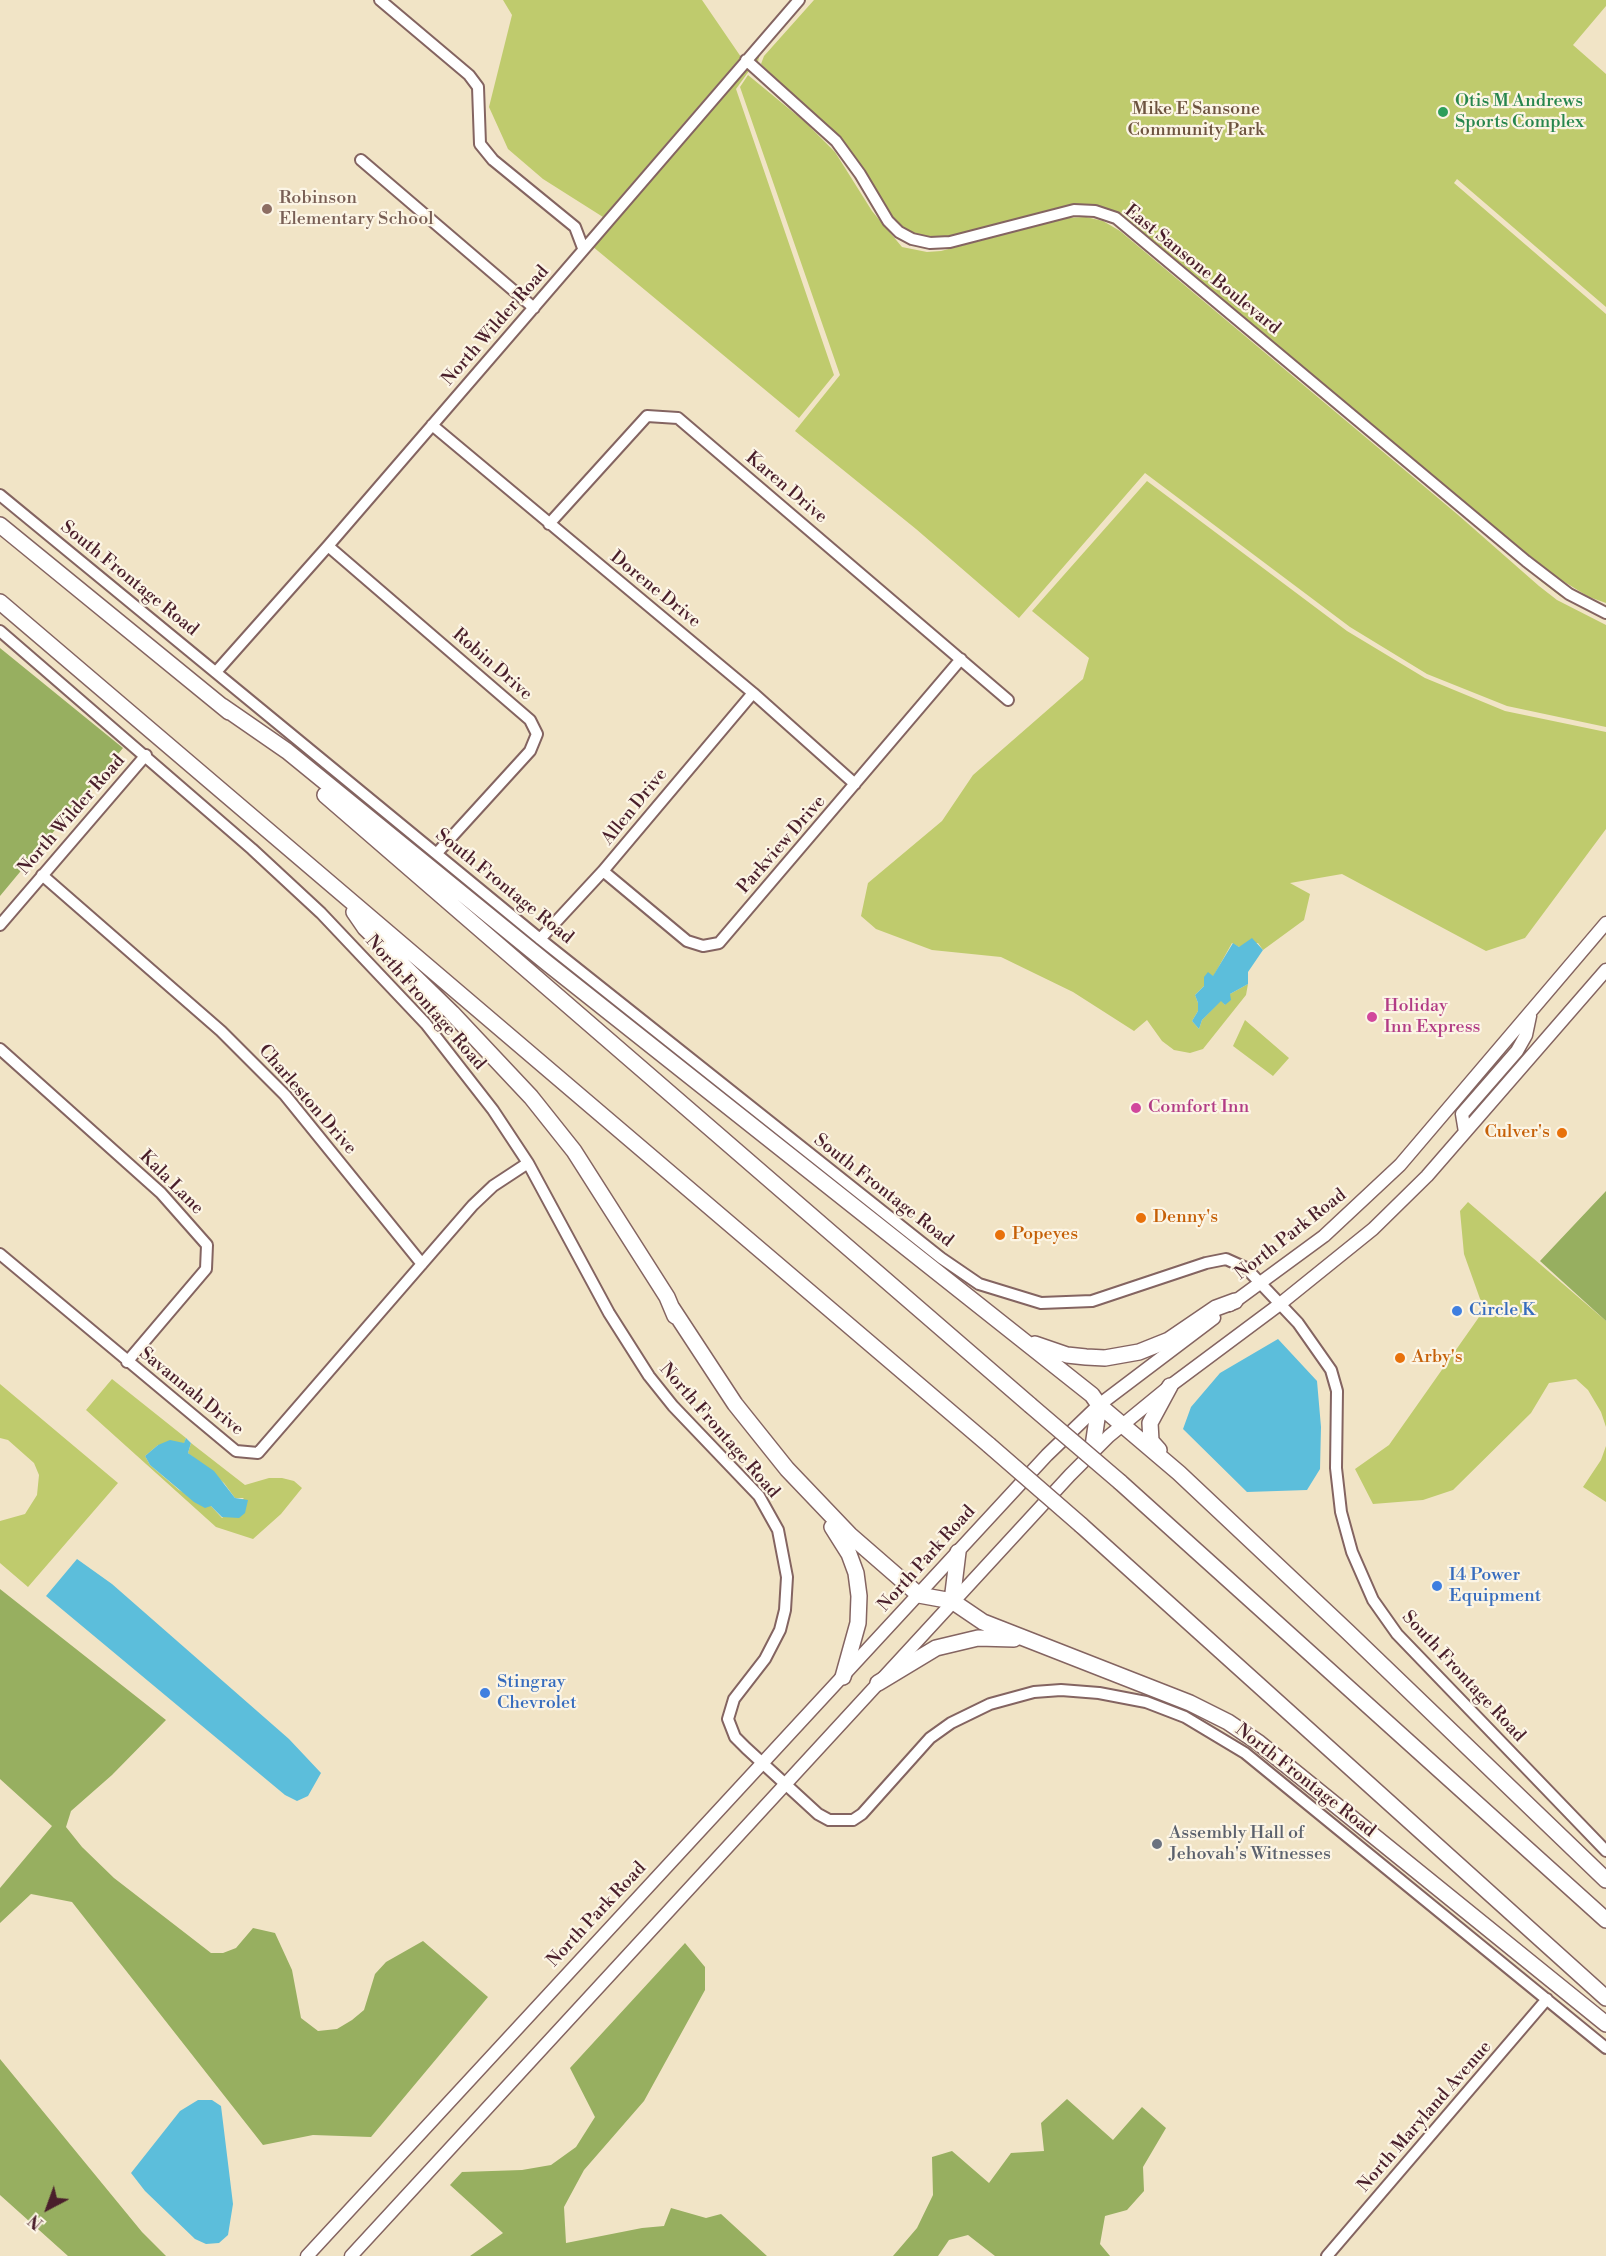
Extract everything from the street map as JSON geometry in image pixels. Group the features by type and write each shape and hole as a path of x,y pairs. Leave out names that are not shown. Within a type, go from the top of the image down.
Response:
{"highway":[{"path":"0,525 222,706 1120,1482 1606,1920"},
{"path":"0,602 989,1445 1081,1525 1606,1998"},
{"path":"222,706 287,751 547,963 1092,1395 1099,1406 1179,1473 1606,1880"},
{"path":"344,897 365,928 468,1029 531,1097 574,1150 609,1202 672,1308 735,1404 787,1469 850,1535 919,1595 952,1601 983,1622 1190,1703 1244,1732 1606,2024"},
{"path":"1019,1336 1067,1355 1118,1357 1139,1352 1169,1340 1216,1308 1235,1301"},
{"path":"672,1308 684,1337 732,1409 777,1467 835,1530 849,1554 856,1573 858,1623 843,1677"},
{"path":"1170,1386 1152,1415 1151,1441 1179,1473"},
{"path":"1092,1453 1099,1406"},
{"path":"952,1601 957,1552"},
{"path":"878,1683 936,1648 957,1642 1000,1637 1030,1640"}],"main road":[{"name":"North Park Road","path":"307,2256 1047,1455 1099,1406 1324,1236 1400,1165 1606,923"},
{"path":"351,2256 952,1601 1092,1453 1170,1386 1280,1304 1373,1229 1427,1176 1606,970"},
{"path":"1465,1132 1462,1114 1517,1051 1526,1035 1531,1012"}],"street":[{"path":"380,0 469,75 478,87 480,144 494,160 575,227 583,248"},
{"name":"North Wilder Road","path":"216,672 328,546 799,0"},
{"name":"East Sansone Boulevard","path":"746,60 836,141 861,174 888,221 899,232 912,239 930,243 950,242 1074,210 1095,211 1116,218 1526,561 1569,594 1603,610"},
{"path":"361,160 534,308"},
{"name":"Karen Drive","path":"549,524 647,416 678,418 1008,700"},
{"name":"Dorene Drive","path":"432,425 753,693 855,784"},
{"name":"South Frontage Road","path":"0,495 540,939 941,1258 979,1284 1041,1304 1092,1301 1206,1263 1226,1259 1246,1268 1298,1323 1331,1370 1337,1391 1336,1468 1341,1512 1352,1552 1374,1600 1397,1634 1606,1851"},
{"name":"Robin Drive","path":"328,546 530,720 537,734 530,751 437,853"},
{"name":"North Frontage Road","path":"0,631 252,849 385,979 460,1065 528,1163 609,1313 649,1376 673,1406 759,1496 778,1530 788,1577 780,1630 765,1659 734,1699 728,1719 735,1737 763,1764 829,1820 853,1820 862,1814 930,1738 971,1712 990,1704 1034,1692 1061,1690 1099,1693 1146,1702 1185,1717 1245,1753 1606,2048"},
{"name":"Parkview Drive","path":"603,871 687,941 703,946 719,943 961,659"},
{"name":"Allen Drive","path":"540,939 603,871 753,693"},
{"name":"North Wilder Road","path":"0,925 146,755"},
{"name":"Charleston Drive","path":"42,875 221,1031 285,1095 422,1264"},
{"name":"Kala Lane","path":"0,1049 161,1193 207,1245 206,1269 127,1362"},
{"path":"422,1264 486,1192 528,1163"},
{"name":"Savannah Drive","path":"0,1254 127,1362 236,1450 258,1453 422,1264"},
{"name":"North Maryland Avenue","path":"1327,2256 1547,1999"}],"green space":[{"path":"503,0 702,0 741,57 603,217 543,179 508,149 489,107 512,15"},
{"path":"806,0 760,53 757,66 760,73 843,150 888,221 901,234 916,241 928,243 954,240 1056,213 1083,210 1099,215 1086,212 1066,214 941,246 928,247 904,242 877,209 838,148 808,118 749,71 736,89 834,375 799,418 592,246"},
{"name":"Mike E Sansone Community Park","path":"814,0 1606,0 1606,6 1573,45 1606,74 1606,307 1457,179 1454,183 1606,314 1606,603 1589,597 1558,578 1506,537 1123,216 1084,205 1056,208 954,236 918,237 903,229 883,205 847,146 761,64 764,56"},
{"path":"748,75 805,122 835,152 872,211 902,247 927,252 941,251 1067,218 1086,217 1103,221 1120,231 1457,514 1539,586 1557,600 1606,625 1606,727 1507,706 1427,674 1350,627 1145,473 1019,618 916,529 795,431 840,375 740,87"},
{"path":"1107,217 1120,221 1555,582 1586,601 1606,608 1606,620 1560,596 1542,582 1460,510 1123,227"},
{"path":"1147,481 1347,631 1425,678 1505,711 1606,732 1606,829 1525,938 1486,951 1342,874 1290,883 1310,894 1304,920 1263,950 1258,943 1239,947 1232,943 1213,977 1195,995 1198,1011 1192,1021 1199,1029 1202,1020 1221,1000 1225,1005 1230,994 1248,984 1246,995 1203,1049 1190,1053 1174,1050 1162,1041 1147,1020 1134,1031 1073,992 1001,957 932,950 876,929 861,916 868,883 942,821 973,775 1083,679 1089,658 1032,611"},
{"path":"0,648 123,748 0,896"},
{"path":"1245,1020 1289,1058 1273,1076 1233,1046"},
{"path":"1606,1191 1606,1321 1540,1261"},
{"path":"1468,1202 1606,1321 1606,1427 1601,1412 1588,1390 1576,1379 1549,1383 1531,1413 1453,1490 1423,1500 1373,1504 1355,1469 1389,1445 1484,1310 1464,1254 1460,1211"},
{"path":"112,1379 186,1438 184,1444 158,1445 145,1456 150,1465 179,1490 211,1506 222,1518 244,1498 235,1498 224,1483 188,1453 191,1443 245,1485 269,1478 282,1478 294,1481 302,1488 281,1514 253,1539 216,1527 86,1410"},
{"path":"0,1384 118,1483 28,1587 0,1563 0,1521 25,1514 37,1495 39,1475 34,1463 8,1440 0,1438"},
{"path":"1606,1446 1606,1502 1583,1487 1601,1460"},
{"path":"0,1589 166,1720 112,1775 71,1811 66,1827 82,1847 114,1878 211,1953 223,1953 236,1948 253,1928 275,1933 292,1970 301,2018 318,2031 337,2029 364,2010 375,1974 386,1962 423,1941 488,1997 371,2137 313,2135 263,2145 72,1902 31,1894 0,1923 0,1888 52,1826 0,1779"},
{"path":"685,1943 705,1967 705,1990 644,2101 584,2170 564,2207 566,2243 664,2226 671,2208 706,2218 721,2214 767,2256 470,2256 503,2233 450,2185 462,2172 522,2170 551,2165 576,2147 595,2117 570,2068"},
{"path":"0,2059 142,2232 166,2256 68,2256 0,2195"},
{"path":"1067,2099 1113,2140 1142,2107 1166,2128 1143,2167 1144,2191 1127,2210 1105,2216 1100,2244 1110,2256 995,2256 968,2235 949,2240 938,2256 893,2256 917,2228 933,2195 932,2157 952,2151 989,2183 1011,2153 1044,2151 1041,2123"}],"water":[{"path":"1252,938 1263,950 1248,972 1248,984 1230,994 1231,1000 1225,1005 1221,1001 1202,1020 1199,1029 1192,1021 1198,1011 1195,995 1204,986 1204,977 1208,972 1213,976 1233,943 1239,947"},
{"path":"1278,1339 1317,1381 1321,1427 1320,1469 1307,1490 1247,1492 1183,1429 1191,1407 1220,1373"},
{"path":"186,1438 191,1443 188,1453 214,1471 235,1498 248,1500 245,1513 239,1518 222,1517 211,1506 205,1508 194,1502 150,1465 145,1456 158,1445 170,1440 184,1443"},
{"path":"77,1559 112,1584 289,1739 321,1773 308,1796 297,1801 285,1795 46,1596"},
{"path":"198,2100 212,2100 221,2106 233,2204 228,2235 219,2243 206,2244 195,2239 145,2191 131,2173 180,2111"}],"place":[{"name":"Otis M Andrews Sports Complex","path":"1443,112"},
{"name":"Robinson Elementary School","path":"267,209"},
{"name":"Holiday Inn Express","path":"1372,1017"},
{"name":"Comfort Inn","path":"1136,1108"},
{"name":"Culver's","path":"1562,1133"},
{"name":"Denny's","path":"1141,1218"},
{"name":"Popeyes","path":"1000,1235"},
{"name":"Circle K","path":"1457,1311"},
{"name":"Arby's","path":"1400,1358"},
{"name":"I4 Power Equipment","path":"1437,1586"},
{"name":"Stingray Chevrolet","path":"485,1693"},
{"name":"Assembly Hall of Jehovah's Witnesses","path":"1157,1844"}]}
